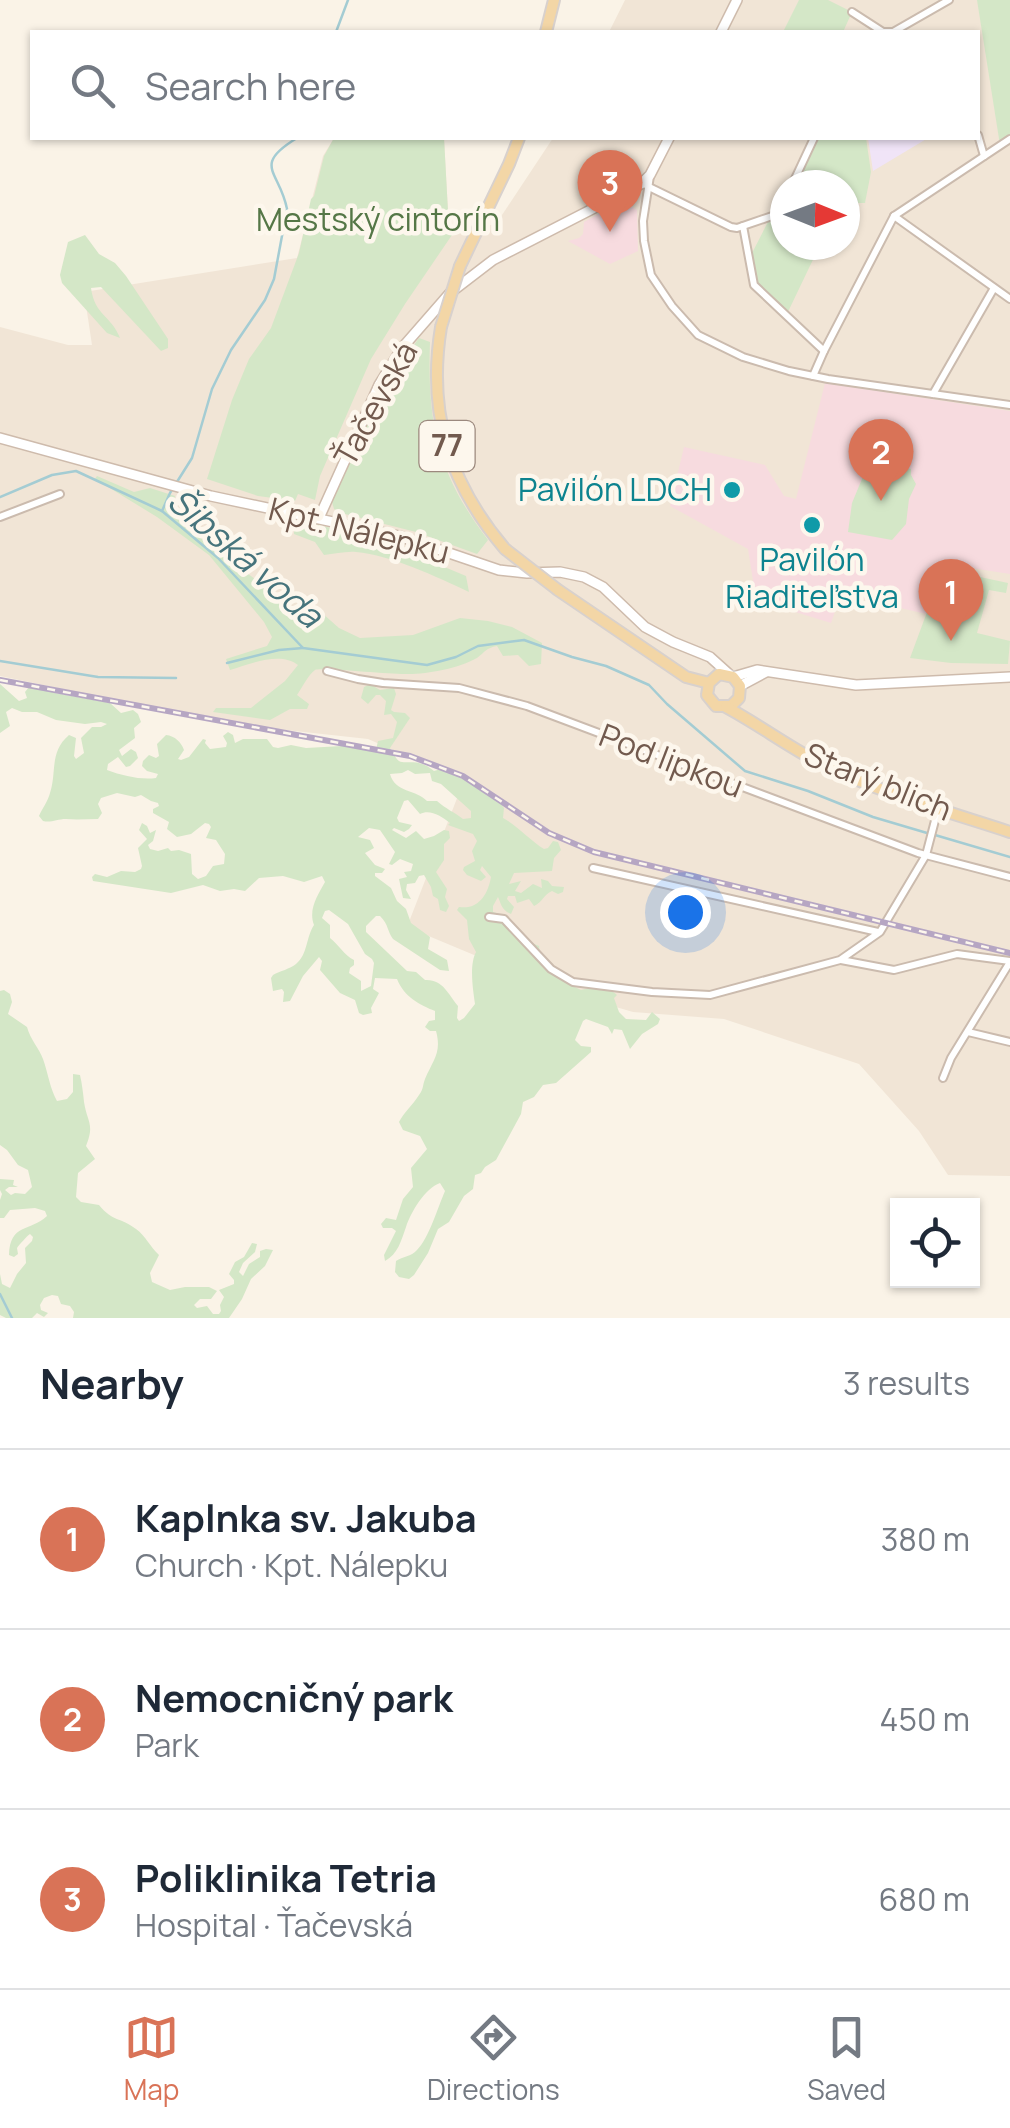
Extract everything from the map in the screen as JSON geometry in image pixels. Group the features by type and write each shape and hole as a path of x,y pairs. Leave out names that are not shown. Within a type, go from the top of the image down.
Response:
{"main road":[{"path":"546,30 554,0"},
{"name":"77","path":"518,140 460,266 441,327 435,372 442,430 463,490 506,549 558,590 686,677 710,685 734,679"},
{"path":"726,708 739,698 734,679"},
{"name":"77","path":"710,685 712,703 726,708"},
{"name":"Starý blich","path":"739,698 751,721"},
{"name":"Starý blich","path":"726,708 781,742 855,779 1010,832"}],"street":[{"path":"722,30 737,0"},
{"path":"896,30 942,1"},
{"path":"852,12 880,30"},
{"path":"813,376 894,216 1010,139"},
{"name":"Ťačevská","path":"668,140 647,186 644,241 651,275 698,334 788,372 1010,405"},
{"path":"799,170 813,140"},
{"path":"979,140 984,156"},
{"name":"Ťačevská","path":"319,518 379,385 402,348 440,304 492,260 632,190 650,174"},
{"path":"647,186 731,227 770,217"},
{"path":"894,216 1010,299"},
{"path":"744,226 754,284 824,350"},
{"path":"933,394 994,288"},
{"name":"Kpt. Nálepku","path":"0,438 186,489 399,536 483,565 514,572 584,576 645,626 718,663 734,679"},
{"path":"0,517 60,494"},
{"path":"701,653 710,662 710,685"},
{"name":"Pod lipkou","path":"327,671 358,679 459,688 527,706 926,856 1010,877"},
{"path":"734,679 768,671 856,685 1010,677"},
{"path":"489,916 504,919 551,969 573,982 710,995 840,960 880,932 926,856 938,809"},
{"path":"594,868 880,932"},
{"path":"840,960 894,970 957,954 1010,962 951,1058 943,1078"},
{"path":"968,1032 1010,1042"}],"shaded area":[{"path":"625,0 1010,0 1010,1176 948,1175 919,1131 859,1064 724,1019 633,1012 558,990 407,927 461,788 456,777 368,739 232,724 0,676 0,327 68,345 92,345 84,292 297,258 323,156 333,140 444,140 449,230 496,224 552,140 980,140 980,30 610,30"},
{"path":"868,140 925,140 873,171"},
{"path":"622,201 637,210 638,251 610,264 568,241 583,234 584,222"},
{"path":"825,383 1010,411 1010,574 945,564 926,614 841,594 831,623 756,600 748,549 670,506 684,447 765,465 784,496 796,499"}],"green space":[{"path":"799,0 828,0 852,12 844,30 784,30"},
{"path":"977,0 1010,0 1010,139 1000,145"},
{"name":"Mestský cintorín","path":"333,140 444,140 449,230 454,232 371,359 320,476 315,500 298,494 295,501 258,496 207,479 232,400 249,359 271,328 299,253 324,156"},
{"path":"813,140 866,140 871,172 865,203 860,203 860,170 798,170"},
{"path":"770,218 770,260 813,260 786,316 754,285 749,259"},
{"path":"85,235 99,254 115,263 126,276 168,339 168,348 161,351 101,287 91,288 99,310 120,338 107,333 62,283 60,275 68,242"},
{"path":"419,338 430,342 431,398 439,447 457,493 488,540 477,554 416,532 341,513 332,502 375,407"},
{"path":"869,462 911,469 916,484 909,499 906,524 892,540 848,532 852,503"},
{"path":"97,476 134,492 150,488 175,496 172,512 300,617 322,613 339,628 360,638 413,635 460,618 488,621 512,627 542,643 541,664 529,666 518,655 503,656 497,646 462,665 425,673 315,670 297,695 309,704 307,709 290,709 270,720 213,712 216,708 251,708 285,681 298,665 274,659 230,670 226,659 267,646 272,637 264,622 209,555 95,479"},
{"path":"294,519 380,540 466,576 469,592 384,557 352,552 324,555 315,542 294,534"},
{"path":"943,569 1008,583 1006,593 989,590 977,633 1010,641 1008,664 910,658"},
{"path":"0,684 19,701 27,698 25,692 29,687 110,703 121,713 133,710 141,722 134,728 135,738 119,750 122,756 131,749 138,758 126,767 118,757 108,764 107,770 156,778 158,774 147,771 143,761 149,755 159,756 157,744 166,735 181,744 181,760 189,757 203,739 210,749 226,747 223,736 228,732 235,743 267,739 278,748 360,745 376,750 378,741 393,738 397,722 391,714 384,715 386,701 380,695 368,704 361,698 364,687 370,684 380,690 394,688 391,710 410,718 390,748 398,760 423,764 434,771 448,770 497,799 504,808 503,818 544,849 553,841 558,842 561,850 554,858 552,871 514,873 509,884 521,881 515,891 521,893 533,884 542,888 541,879 564,887 563,892 552,891 534,906 529,899 517,903 515,896 508,896 514,907 511,914 498,897 493,912 506,916 522,939 539,946 540,954 569,984 581,990 614,992 619,1012 626,1019 646,1020 652,1012 660,1019 658,1024 642,1034 630,1049 622,1030 614,1029 612,1034 608,1027 583,1021 575,1040 581,1046 591,1047 591,1052 556,1083 543,1085 534,1097 523,1102 521,1114 496,1160 475,1175 473,1189 464,1196 449,1222 438,1229 414,1275 409,1279 399,1277 395,1272 396,1261 421,1245 445,1191 440,1183 424,1195 411,1214 396,1251 385,1261 384,1255 396,1231 381,1224 386,1218 396,1220 403,1199 413,1187 411,1168 427,1149 420,1136 403,1130 399,1122 421,1093 436,1056 436,1031 425,1027 435,1020 435,1011 408,995 397,979 375,978 373,989 379,993 372,1013 363,1015 355,1000 340,993 320,970 319,957 290,1001 283,1002 282,989 273,991 273,975 296,964 305,950 314,925 313,908 325,882 322,876 304,882 283,876 259,878 245,891 220,891 203,885 171,893 93,881 95,874 107,877 141,869 138,848 147,839 139,830 142,823 150,833 156,830 148,845 150,849 168,848 191,854 192,874 198,879 213,866 224,864 225,854 216,840 206,838 209,824 177,837 167,829 169,822 153,813 158,803 141,795 117,793 101,798 98,804 102,813 98,819 43,821 39,816 49,796 59,748 69,735 76,738 76,759 84,753 81,738 92,727 107,724 56,720 12,708 6,712 10,726 0,733","holes":["408,770 415,774 430,773 432,781 441,784 471,811 471,818 463,819 437,801 427,801 396,785 390,774","408,800 420,814 435,814 448,825 473,834 477,841 472,851 475,861 463,870 481,881 486,877 480,870 482,866 491,877 481,900 457,910 467,920 469,939 476,952 472,970 475,1004 459,1021 458,1006 444,988 407,971 366,932 366,926 380,916 393,939 440,970 449,971 447,960 428,949 430,937 411,923 391,888 375,876 385,869 375,865 365,853 374,848 370,840 358,837 369,828 380,830 395,852 389,864 400,859 413,864 411,871 404,872 407,877 399,879 403,898 411,899 407,884 424,875 440,910 446,912 447,889 436,872 444,860 449,831 424,839 416,831 406,838 392,830 404,832 412,825 397,818","325,911 348,924 372,959 371,986 361,991 361,981 349,973 354,960 330,938 330,925 322,918"]},
{"path":"4,990 12,1002 8,1014 27,1027 57,1101 67,1099 73,1092 73,1074 80,1075 90,1128 86,1146 95,1159 78,1173 76,1197 81,1202 99,1205 143,1235 159,1255 150,1273 152,1282 170,1290 209,1287 217,1291 211,1299 200,1299 194,1305 207,1306 213,1314 219,1314 224,1297 219,1290 234,1284 229,1274 235,1262 244,1257 252,1243 257,1244 239,1272 243,1276 249,1264 260,1257 260,1251 273,1250 229,1318 73,1318 70,1306 52,1295 40,1305 48,1313 44,1317 37,1313 32,1318 0,1315 0,1274 2,1284 10,1288 26,1263 25,1248 33,1237 30,1234 25,1239 14,1257 9,1255 13,1238 47,1216 45,1211 35,1208 10,1210 0,1218 0,1179 14,1180 13,1185 18,1187 5,1190 11,1195 25,1194 32,1187 28,1170 0,1145 0,991"}],"waterway":[{"path":"337,30 348,0"},
{"path":"162,511 192,458 212,389 274,279 287,209 272,163 294,140"},
{"name":"Šibská voda","path":"0,497 52,475 76,471 162,511 218,558 303,648 427,665 478,646 524,640 606,666 649,685 745,771 927,833"},
{"path":"227,663 303,648"},
{"path":"0,661 98,677 176,678"},
{"name":"Šibská voda","path":"935,835 1010,857"},
{"path":"0,1294 12,1318"}],"railway":[{"path":"0,680 410,756 463,776 549,833 594,852 1010,953"}],"place":[{"name":"Poliklinika Tetria","path":"610,232"},
{"name":"Pavilón LDCH","path":"732,490"},
{"name":"Nemocničný park","path":"881,501"},
{"name":"Pavilón Riaditeľstva","path":"812,525"},
{"name":"Kaplnka sv. Jakuba","path":"951,641"}]}
